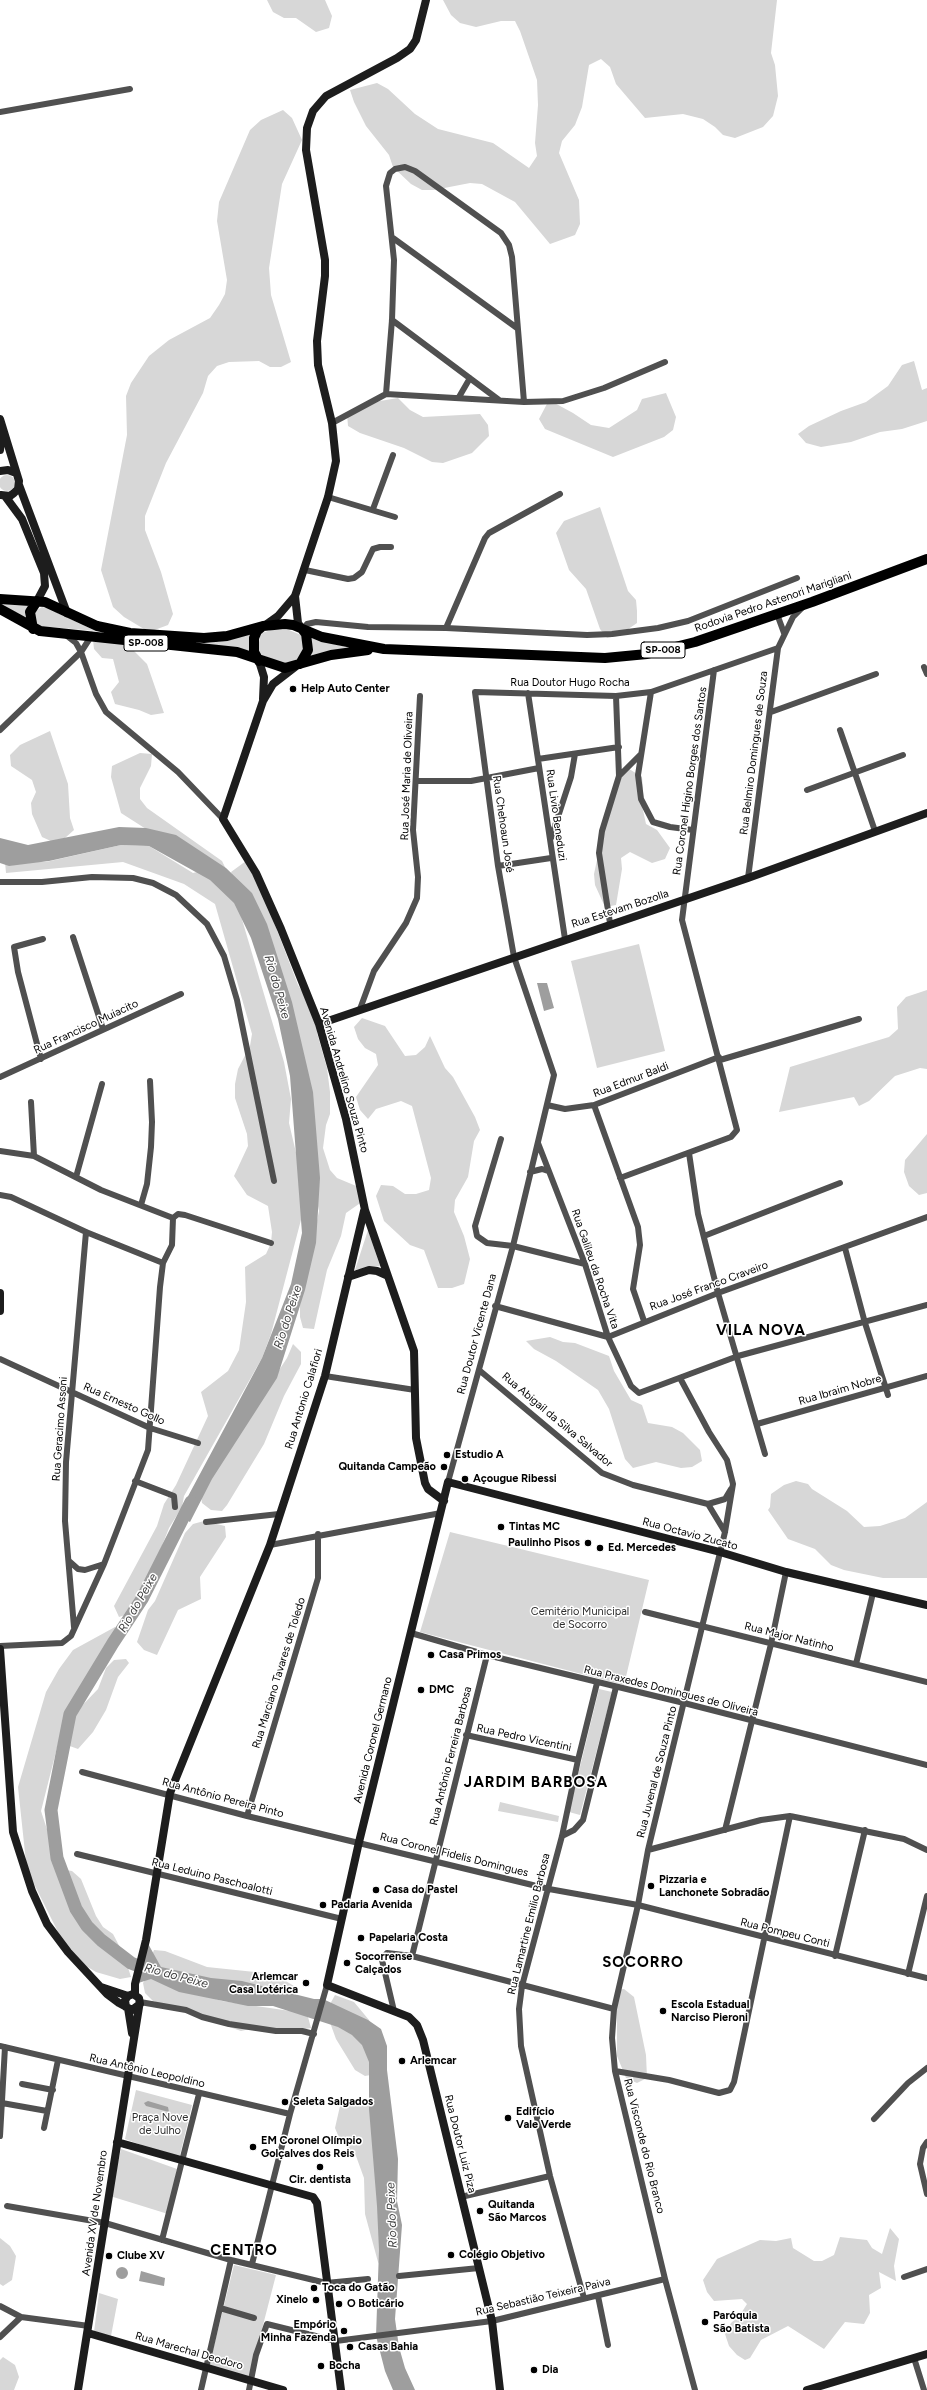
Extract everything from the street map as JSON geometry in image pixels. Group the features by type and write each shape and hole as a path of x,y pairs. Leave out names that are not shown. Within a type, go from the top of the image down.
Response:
{"main road":[{"name":"Rodovia Pedro Astenori Marigliani","path":"263,626 285,624 302,628 322,637 384,649 582,658 629,657 695,642 812,602 927,559"},
{"name":"SP-008","path":"0,599 37,601 54,606 67,613 109,629 173,637 216,638 263,626"},
{"path":"33,629 30,612 37,601"},
{"name":"SP-008","path":"0,609 19,619 33,629 92,635 127,642 237,652 259,661"},
{"path":"259,661 254,652 254,638 257,631 263,626"},
{"path":"300,664 308,650 306,634 302,628"},
{"name":"Rodovia Pedro Astenori Marigliani","path":"259,661 285,668 331,655 384,649"}],"street":[{"path":"263,626 278,616 296,596 328,497 336,461 336,447 332,424 318,360 317,341 326,276 325,260 306,150 307,128 313,111 326,96 397,58 410,49 416,40 426,0"},
{"path":"0,112 130,89"},
{"path":"386,394 392,320 393,238 386,186 388,177 396,169 405,167 421,176 505,238 512,257 524,402"},
{"path":"393,238 517,328"},
{"path":"392,320 499,400"},
{"path":"332,424 386,394 459,397 524,402 574,399 665,362"},
{"path":"459,397 470,378"},
{"path":"0,450 1,423"},
{"path":"1,423 19,485 67,613"},
{"path":"374,509 393,455"},
{"path":"0,471 8,470 16,473"},
{"path":"19,485 14,493 2,495 24,524 44,573 46,586 44,593 37,601"},
{"path":"446,628 485,538 489,533 560,494"},
{"path":"328,497 374,509 395,517"},
{"path":"305,570 348,579 354,578 362,572 373,549 380,546 391,547"},
{"path":"296,596 298,623 302,628 307,624 316,622 368,627 446,628 587,635 635,631 688,620 797,578"},
{"name":"Rua Belmiro Domingues de Souza","path":"748,878 771,712 778,648 784,633 798,610 812,602"},
{"path":"777,614 784,633"},
{"name":"Avenida Andrelino Souza Pinto","path":"62,632 76,643 81,652 96,694 106,712 178,772 223,819 256,873 281,929 319,1024 346,1119 364,1210 386,1276 414,1351 416,1438 425,1483 431,1492 444,1502"},
{"path":"0,730 81,652 92,635"},
{"name":"Rua Doutor Hugo Rocha","path":"476,692 616,696 651,692 778,648"},
{"path":"259,661 264,677 263,701"},
{"path":"223,819 263,701 273,684 300,664"},
{"path":"924,666 927,674"},
{"name":"Rua Coronel Higino Borges dos Santos","path":"689,1153 731,1137 735,1134 738,1125 682,920 714,670"},
{"path":"771,712 876,674"},
{"name":"Rua Chehoaun José","path":"476,692 498,866 514,957 552,1068 553,1083 547,1105"},
{"path":"651,692 638,775 639,789 649,816 660,825 693,830"},
{"name":"Rua Livio Beneduzi","path":"528,693 565,939"},
{"name":"Rua José Maria de Oliveira","path":"360,1009 374,971 406,923 417,898 418,888 414,835 420,696"},
{"path":"610,923 598,852 602,831 619,776 616,696"},
{"path":"840,730 875,831"},
{"path":"538,759 619,747"},
{"path":"550,839 571,777 575,754"},
{"path":"619,776 641,754"},
{"path":"807,790 903,755"},
{"path":"416,780 486,779 497,774 539,768"},
{"name":"Rua Estevam Bozolla","path":"319,1024 610,923 748,878 927,812"},
{"path":"498,866 552,858"},
{"path":"0,882 42,882 92,877 133,878 152,883 176,896 207,924 224,956 237,1000 274,1181"},
{"path":"73,937 103,1029"},
{"path":"41,1059 18,972 14,947 43,939"},
{"name":"Rua Francisco Muiacito","path":"0,1077 181,994"},
{"name":"Rua Edmur Baldi","path":"547,1105 565,1109 594,1105 720,1059 859,1019"},
{"path":"141,1205 147,1184 151,1147 150,1081"},
{"path":"76,1177 102,1084"},
{"path":"31,1102 34,1156"},
{"name":"Rua Doutor Vicente Dana","path":"444,1502 495,1306 513,1246 547,1105"},
{"path":"594,1105 638,1227 640,1245 633,1288 644,1321"},
{"path":"501,1139 475,1232 480,1239 487,1242 513,1246 585,1264"},
{"name":"Rua Galileu da Rocha Vita","path":"538,1142 585,1264 608,1337 631,1386 639,1393 680,1378"},
{"path":"0,1151 34,1156 101,1190 173,1218"},
{"path":"620,1178 689,1153 704,1236 718,1292 738,1356 765,1454"},
{"path":"530,1172 542,1169 548,1171"},
{"path":"704,1236 840,1183"},
{"path":"0,1195 11,1197 86,1232 163,1263"},
{"name":"Rua Antonio Calafiori","path":"170,1794 270,1545 325,1376 364,1210"},
{"path":"140,2004 132,2010 100,1987 68,1952 47,1924 32,1891 20,1858 13,1832 1,1706 0,1647 62,1643 71,1636 104,1564 148,1450 163,1263 172,1246 173,1218 178,1214 271,1243"},
{"name":"Rua José Franco Craveiro","path":"608,1337 718,1292 845,1248 927,1217"},
{"name":"Rua Geracimo Assoni","path":"74,1628 65,1521 66,1462 86,1232"},
{"path":"845,1248 865,1323 888,1395"},
{"path":"348,1277 369,1270 377,1271 386,1276"},
{"path":"0,1293 0,1311"},
{"path":"725,1532 708,1504 725,1499 733,1484 727,1460 709,1432 680,1378 738,1356 865,1323 927,1305"},
{"path":"495,1306 608,1337"},
{"name":"Rua Ernesto Gollo","path":"0,1359 150,1428 198,1443"},
{"name":"Rua Abigail da Silva Salvador","path":"479,1370 602,1473 633,1485 708,1504"},
{"path":"325,1376 415,1390"},
{"name":"Rua Ibraim Nobre","path":"757,1424 927,1376"},
{"path":"136,1481 174,1496 175,1507"},
{"name":"Rua Octavio Zucato","path":"448,1482 720,1552 786,1572 927,1604"},
{"name":"Rua Juvenal de Souza Pinto","path":"638,1905 648,1850 725,1532 733,1484"},
{"name":"Avenida Coronel Germano","path":"326,1988 359,1842 444,1502"},
{"path":"270,1545 318,1534 441,1513"},
{"path":"206,1522 280,1514"},
{"name":"Rua Marciano Tavares de Toledo","path":"247,1816 318,1578 318,1534"},
{"path":"69,1561 78,1569 85,1570 104,1564"},
{"path":"725,1830 771,1644 786,1572"},
{"path":"856,1664 873,1592"},
{"name":"Rua Major Natinho","path":"645,1612 927,1682"},
{"name":"Rua Praxedes Domingues de Oliveira","path":"411,1633 487,1655 684,1703 927,1765"},
{"name":"Rua Antônio Ferreira Barbosa","path":"412,1956 487,1655"},
{"name":"Rua Lamartine Emilio Barbosa","path":"584,2298 550,2176 521,2046 519,2009 522,1986 549,1889 597,1683"},
{"path":"562,1836 574,1830 583,1820 616,1687"},
{"name":"Rua Pedro Vicentini","path":"466,1735 578,1760"},
{"name":"Rua Antônio Pereira Pinto","path":"82,1772 170,1794 247,1816 359,1842"},
{"name":"Avenida XV de Novembro","path":"133,2040 125,2000 132,1995 146,1940 155,1874 170,1794"},
{"path":"648,1850 761,1820 790,1816 904,1839 927,1850"},
{"path":"615,2071 668,2080 719,2094 730,2090 734,2082 790,1816"},
{"path":"835,1956 865,1830"},
{"name":"Rua Coronel Fidelis Domingues","path":"359,1842 549,1889 638,1905"},
{"name":"Rua Leduino Paschoalotti","path":"77,1854 342,1919"},
{"path":"908,1974 927,1896"},
{"name":"Rua Pompeu Conti","path":"638,1905 835,1956 927,1978"},
{"name":"Rua Visconde do Rio Branco","path":"638,1905 614,2009 612,2038 615,2071 665,2279 695,2390"},
{"path":"394,2011 382,1960 387,1953 412,1956 614,2009"},
{"path":"100,1987 132,1995 140,2004 186,2010 202,2018 229,2024 314,2032"},
{"path":"252,2264 273,2186 290,2114 326,1988"},
{"name":"Rua Doutor Luiz Piza","path":"326,1988 409,2017 417,2025 423,2040 492,2321 500,2390"},
{"name":"Avenida XV de Novembro","path":"78,2390 105,2223 116,2142 140,2004"},
{"path":"0,2136 2,2103 2,2047"},
{"name":"Rua Antônio Leopoldino","path":"2,2047 290,2114"},
{"path":"44,2128 58,2060"},
{"path":"874,2119 908,2083 927,2068"},
{"path":"22,2084 53,2090"},
{"path":"162,2240 199,2094"},
{"path":"2,2103 47,2111"},
{"path":"116,2142 314,2197 317,2203 326,2283 336,2342 341,2390"},
{"path":"927,2142 923,2148 920,2164 927,2194"},
{"path":"461,2197 550,2176"},
{"path":"7,2206 105,2223 231,2260 326,2283 368,2279"},
{"path":"201,2390 231,2260"},
{"path":"400,2276 479,2268"},
{"path":"904,2277 927,2269"},
{"name":"Rua Sebastião Teixeira Paiva","path":"336,2342 492,2321 665,2279"},
{"path":"598,2296 608,2345"},
{"path":"0,2306 21,2317 88,2330"},
{"path":"220,2308 254,2318"},
{"path":"0,2337 21,2317"},
{"path":"249,2390 266,2325 336,2342"},
{"name":"Rua Marechal Deodoro","path":"88,2330 207,2368 283,2390"},
{"path":"807,2390 927,2354"},
{"path":"914,2358 924,2390"}],"green space":[{"path":"267,0 325,0 332,16 329,28 316,32 296,18 284,18 273,12"},
{"path":"443,0 777,0 771,53 775,65 778,96 773,116 763,127 735,138 723,135 715,127 703,119 683,114 645,118 616,84 610,67 601,59 589,65 582,107 575,125 562,141 559,153 579,200 580,224 575,235 550,244 515,202 482,184 470,183 434,190 422,190 411,184 393,167 389,155 366,126 354,102 350,90 377,83 388,89 415,114 438,129 493,143 529,168 537,156 535,143 538,105 537,80 515,21 501,21 476,27 460,23 451,15"},
{"path":"283,110 292,118 302,140 282,184 269,268 271,295 291,362 281,367 270,367 259,361 229,362 217,366 208,376 203,393 166,463 145,516 145,530 161,572 173,614 168,625 149,632 124,617 113,607 101,570 127,435 126,396 131,383 149,356 169,340 210,318 219,305 225,294 227,280 217,221 219,202 250,130 261,120"},
{"path":"914,361 922,390 927,388 927,421 902,429 880,432 851,442 821,447 806,443 798,434 809,426 841,411 866,402 888,386 902,365"},
{"path":"666,393 676,417 673,430 664,437 613,457 545,429 539,419 549,400 591,425 609,428 637,410 642,399"},
{"path":"398,398 410,410 423,417 480,414 488,425 489,436 472,453 443,463 432,462 404,448 360,433 348,426 347,414 368,403"},
{"path":"7,475 13,477 15,483 13,489 7,491 1,489 -1,483 1,477"},
{"path":"600,507 628,591 636,600 637,611 637,623 618,636 607,638 600,629 586,589 569,570 556,533 564,521"},
{"path":"1,603 28,605 24,619"},
{"path":"42,607 96,631 38,626 35,622 34,612"},
{"path":"271,630 289,630 301,635 304,649 298,660 286,665 260,654 258,649 260,636 262,633"},
{"path":"253,633 250,651 203,644 229,640"},
{"path":"311,638 342,646 356,648 309,657"},
{"path":"118,639 130,647 147,664 164,713 151,715 139,710 115,704 111,692 119,682 113,659 102,658 94,649 93,640"},
{"path":"50,731 68,784 70,818 74,830 65,838 53,842 42,837 32,814 31,803 36,792 32,780 11,766 10,755 20,745"},
{"path":"140,753 152,754 151,766 140,788 140,799 147,808 222,861 227,871 182,852 121,813 111,777 112,766"},
{"path":"626,767 642,777 643,788 641,801 646,824 657,830 670,848 665,859 652,863 630,852 621,858 622,869 616,905 605,907 595,885 594,874 611,795"},
{"path":"121,845 149,846 193,873 201,871 236,899 284,1062 291,1099 289,1123 297,1157 302,1216 271,1334 262,1358 184,1496 182,1507 169,1528 147,1583 145,1594 131,1613 119,1617 114,1606 157,1526 164,1504 176,1485 208,1416 201,1392 228,1371 239,1350 246,1302 245,1267 266,1254 271,1243 272,1232 268,1206 247,1195 234,1176 248,1146 247,1134 235,1098 235,1084 238,1069 250,1046 252,1034 215,904 184,884 123,862 6,873 5,862 46,862"},
{"path":"246,861 255,873 298,985 303,993 313,999 318,1010 317,1033 327,1068 330,1092 330,1114 326,1125 323,1148 330,1170 337,1178 361,1188 366,1199 346,1213 341,1236 327,1270 314,1329 303,1328 300,1317 300,1305 319,1211 314,1187 310,1115 231,872"},
{"path":"639,944 665,1051 597,1068 571,961"},
{"path":"927,990 927,1069 920,1068 895,1076 869,1101 859,1106 854,1097 779,1112 790,1067 889,1037 898,1029 897,1007 906,997"},
{"path":"362,1018 385,1026 405,1056 416,1055 425,1047 430,1036 445,1068 453,1077 475,1117 480,1130 474,1141 468,1177 455,1200 454,1212 464,1236 470,1259 464,1284 452,1288 438,1288 424,1250 410,1245 384,1221 376,1196 381,1185 393,1186 405,1194 416,1194 429,1190 431,1178 412,1106 401,1101 376,1109 368,1119 360,1110 356,1097 378,1065 376,1054 365,1048 358,1039 354,1027"},
{"path":"927,1134 927,1193 919,1195 909,1186 904,1172 905,1160"},
{"path":"368,1230 380,1266 355,1270"},
{"path":"550,1337 563,1342 575,1343 609,1356 614,1371 631,1400 642,1405 648,1423 672,1427 683,1433 700,1450 702,1461 692,1467 681,1468 656,1462 633,1468 625,1459 609,1409 598,1390 556,1361 534,1349 526,1341"},
{"path":"293,1344 301,1352 301,1364 284,1396 264,1444 227,1505 222,1511 211,1510 202,1503 200,1491 287,1358"},
{"path":"796,1481 808,1484 812,1489 847,1511 864,1527 880,1526 905,1518 927,1502 927,1578 883,1578 844,1570 831,1565 815,1549 788,1539 768,1510 770,1507 771,1494 784,1485"},
{"path":"204,1521 225,1526 226,1537 200,1577 201,1599 178,1610 157,1655 144,1650 137,1642 148,1610 155,1601 185,1533 193,1524"},
{"name":"Cemitério Municipal de Socorro","path":"450,1532 649,1580 624,1685 420,1632"},
{"path":"115,1627 118,1638 65,1716 41,1811 60,1869 72,1871 81,1879 96,1916 103,1927 113,1934 124,1955 131,1977 120,1979 96,1972 86,1966 76,1958 60,1936 33,1882 26,1862 18,1787 46,1692 59,1669 73,1650"},
{"path":"126,1659 129,1663 118,1677 106,1710 93,1732 78,1749 67,1745 64,1734 74,1714 98,1689 106,1668 114,1660"},
{"path":"599,1689 612,1692 580,1815 569,1812"},
{"path":"500,1802 559,1816 558,1822 498,1811"},
{"path":"154,1950 165,1951 207,1967 274,1974 294,1986 295,1998 152,1967 150,1960"},
{"path":"147,1977 222,2001 297,2012 308,2017 311,2028 300,2030 254,2028 241,2031 153,2001 145,1993 143,1983"},
{"path":"624,1989 634,1997 646,2055 647,2078 637,2083 626,2078 617,2056 617,1990"},
{"path":"335,1995 354,2002 369,2020 380,2053 376,2074 365,2076 355,2070 336,2039 328,2017 329,2006"},
{"name":"Praça Nove de Julho","path":"136,2090 192,2105 179,2159 125,2139"},
{"path":"363,2098 373,2101 385,2273 378,2262 365,2214 364,2178 356,2156 340,2140 335,2128 340,2106"},
{"name":"Praça Nove de Julho","path":"121,2149 177,2169 168,2214 110,2196"},
{"path":"890,2228 899,2239 894,2266 896,2281 879,2272 881,2288 869,2295 870,2313 864,2324 845,2322 824,2349 788,2326 761,2340 750,2358 745,2360 737,2355 729,2346 725,2334 731,2323 740,2315 747,2304 742,2299 714,2301 707,2292 703,2280 717,2259 760,2240 776,2241 791,2238 793,2248 814,2261 822,2261 834,2255 840,2237 867,2240 872,2248 882,2254"},
{"path":"0,2238 10,2246 16,2256 12,2280 3,2286 0,2284"},
{"path":"234,2265 276,2275 249,2379 209,2366"},
{"path":"99,2293 118,2299 111,2336 94,2332"},
{"path":"3,2357 15,2365 19,2377 14,2390 0,2390 0,2360"}],"water":[{"path":"119,827 146,828 176,835 226,868 252,893 267,924 292,1002 313,1092 320,1178 316,1243 305,1290 277,1378 212,1479 190,1522 178,1515 262,1358 291,1284 302,1233 290,1076 278,1019 251,938 234,903 210,880 149,846 121,845 49,861 9,866 0,863 0,838 28,845"},
{"path":"537,983 547,983 554,1008 544,1011"},
{"path":"146,1940 161,1967 211,1978 242,1981 314,1999 323,1999 368,2020 381,2029 387,2046 387,2070 398,2159 397,2201 402,2225 395,2319 399,2347 405,2368 415,2390 393,2390 385,2371 376,2336 379,2250 377,2206 369,2109 369,2062 362,2045 352,2035 338,2027 273,2006 248,2006 179,1992 151,1979 135,1984"},
{"path":"148,2101 168,2107 169,2112 146,2106 144,2103"},
{"path":"120,2267 124,2267 128,2273 124,2279 120,2279 116,2275 116,2271"},
{"path":"141,2271 165,2278 164,2286 139,2281"}],"waterway":[{"name":"Rio do Peixe","path":"151,1971 131,1963 101,1940 87,1926 76,1909 57,1858 51,1810 70,1714 113,1643 142,1599 191,1502"}],"place":[{"name":"Help Auto Center","path":"293,689"},
{"name":"Estudio A","path":"447,1455"},
{"name":"Quitanda Campeão","path":"444,1467"},
{"name":"Açougue Ribessi","path":"465,1479"},
{"name":"Tintas MC","path":"501,1527"},
{"name":"Paulinho Pisos","path":"588,1543"},
{"name":"Ed. Mercedes","path":"600,1548"},
{"name":"Casa Primos","path":"431,1655"},
{"name":"DMC","path":"421,1690"},
{"name":"Pizzaria e Lanchonete Sobradão","path":"651,1886"},
{"name":"Casa do Pastel","path":"376,1890"},
{"name":"Padaria Avenida","path":"323,1905"},
{"name":"Papelaria Costa","path":"361,1938"},
{"name":"Socorrense Calçados","path":"347,1963"},
{"name":"Arlemcar Casa Lotérica","path":"306,1983"},
{"name":"Escola Estadual Narciso Pieroni","path":"663,2011"},
{"name":"Arlemcar","path":"402,2061"},
{"name":"Seleta Salgados","path":"285,2102"},
{"name":"Edifício Vale Verde","path":"508,2118"},
{"name":"EM Coronel Olímpio Golçalves dos Reis","path":"253,2147"},
{"name":"Cir. dentista","path":"320,2167"},
{"name":"Quitanda São Marcos","path":"480,2211"},
{"name":"Colégio Objetivo","path":"451,2255"},
{"name":"Clube XV","path":"109,2256"},
{"name":"Toca do Gatão","path":"314,2288"},
{"name":"Xinelo","path":"316,2300"},
{"name":"O Boticário","path":"339,2304"},
{"name":"Paróquia São Batista","path":"705,2322"},
{"name":"Empório Minha Fazenda","path":"344,2331"},
{"name":"Casas Bahia","path":"350,2347"},
{"name":"Bocha","path":"321,2366"},
{"name":"Dia","path":"534,2370"}],"district":[{"name":"VILA NOVA","path":"761,1331"},
{"name":"JARDIM BARBOSA","path":"536,1783"},
{"name":"SOCORRO","path":"643,1963"},
{"name":"CENTRO","path":"244,2251"}]}
